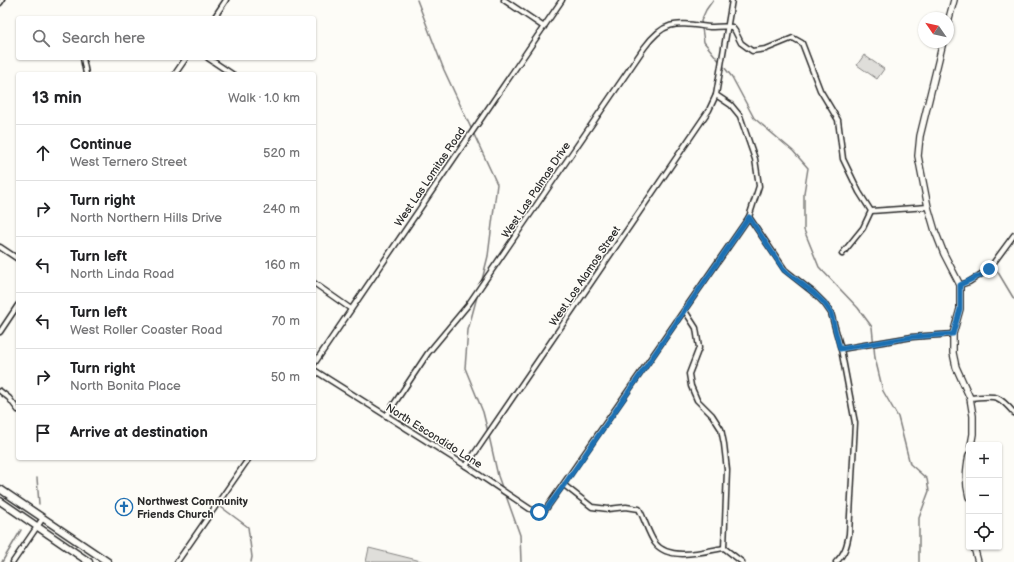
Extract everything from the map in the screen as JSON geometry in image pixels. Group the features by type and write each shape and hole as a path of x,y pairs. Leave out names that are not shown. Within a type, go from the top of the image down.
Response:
{"main road":[{"path":"0,489 108,562"},
{"path":"0,501 89,562"}],"street":[{"path":"504,0 544,27"},
{"name":"West Las Lomitas Road","path":"316,361 562,0"},
{"name":"West Los Alamos Street","path":"466,466 709,110 716,95 732,0"},
{"path":"951,12 954,0"},
{"path":"215,16 224,1"},
{"name":"West Las Palmas Drive","path":"386,416 428,353 468,305 652,36 666,27 674,25 718,28 727,26"},
{"path":"727,26 734,29 740,43 752,51 766,49 793,38 802,43 820,90 838,120 843,159 859,192 871,211"},
{"path":"942,48 920,136 918,156 928,207 944,254 960,285 960,309 953,334 954,352 956,367 970,398 973,416 972,442"},
{"path":"83,60 86,72"},
{"path":"176,72 185,60"},
{"path":"211,60 229,72"},
{"path":"716,95 731,104 740,116 755,159 759,186 749,217 564,485 592,507 608,509 626,507 639,510 656,544 664,551 677,554 724,548 742,562"},
{"path":"871,211 928,207"},
{"path":"842,254 863,228 871,211"},
{"path":"749,217 784,270 814,293 831,313 855,423 849,534 845,550 837,562"},
{"path":"960,285 981,275 989,269 1014,235"},
{"path":"0,246 16,258"},
{"path":"316,284 351,309"},
{"path":"0,332 16,308"},
{"path":"685,311 696,328 699,348 689,374 690,386 697,400 712,415 721,429 724,444 727,470 724,548"},
{"path":"840,349 912,337 953,334"},
{"name":"North Escondido Lane","path":"316,371 466,466 530,509 539,512 546,509 564,485"},
{"path":"0,391 16,408"},
{"path":"970,398 1000,398 1014,413"},
{"path":"177,562 248,460"},
{"path":"966,472 966,486"},
{"path":"14,562 44,518"},
{"path":"975,550 978,562"}],"shaded area":[{"path":"864,55 884,69 877,79 857,65"},
{"path":"369,548 425,562 366,562"}],"waterway":[{"path":"417,0 444,70 497,184 488,256 481,284"},
{"path":"713,0 701,21 704,42 732,77 754,118 793,151 808,168 804,193 804,230 819,267 858,308 872,327 875,358 883,391 898,417 910,464 927,479 929,491 919,518 919,562"},
{"path":"996,269 1014,299"},
{"path":"478,293 468,330 465,368 483,412 488,432"},
{"path":"489,436 498,476 503,490"},
{"path":"37,478 39,504"},
{"path":"505,493 520,535 521,562"},
{"path":"221,507 248,527 252,557 251,562"},
{"path":"2,562 21,530"}],"place":[{"name":"Northwest Community Friends Church","path":"124,507"}],"route":[{"path":"539,512 546,509 564,485 749,217 784,270 794,276 814,293 831,313 840,349 912,337 953,334 960,309 960,285 969,282 989,269"}]}
